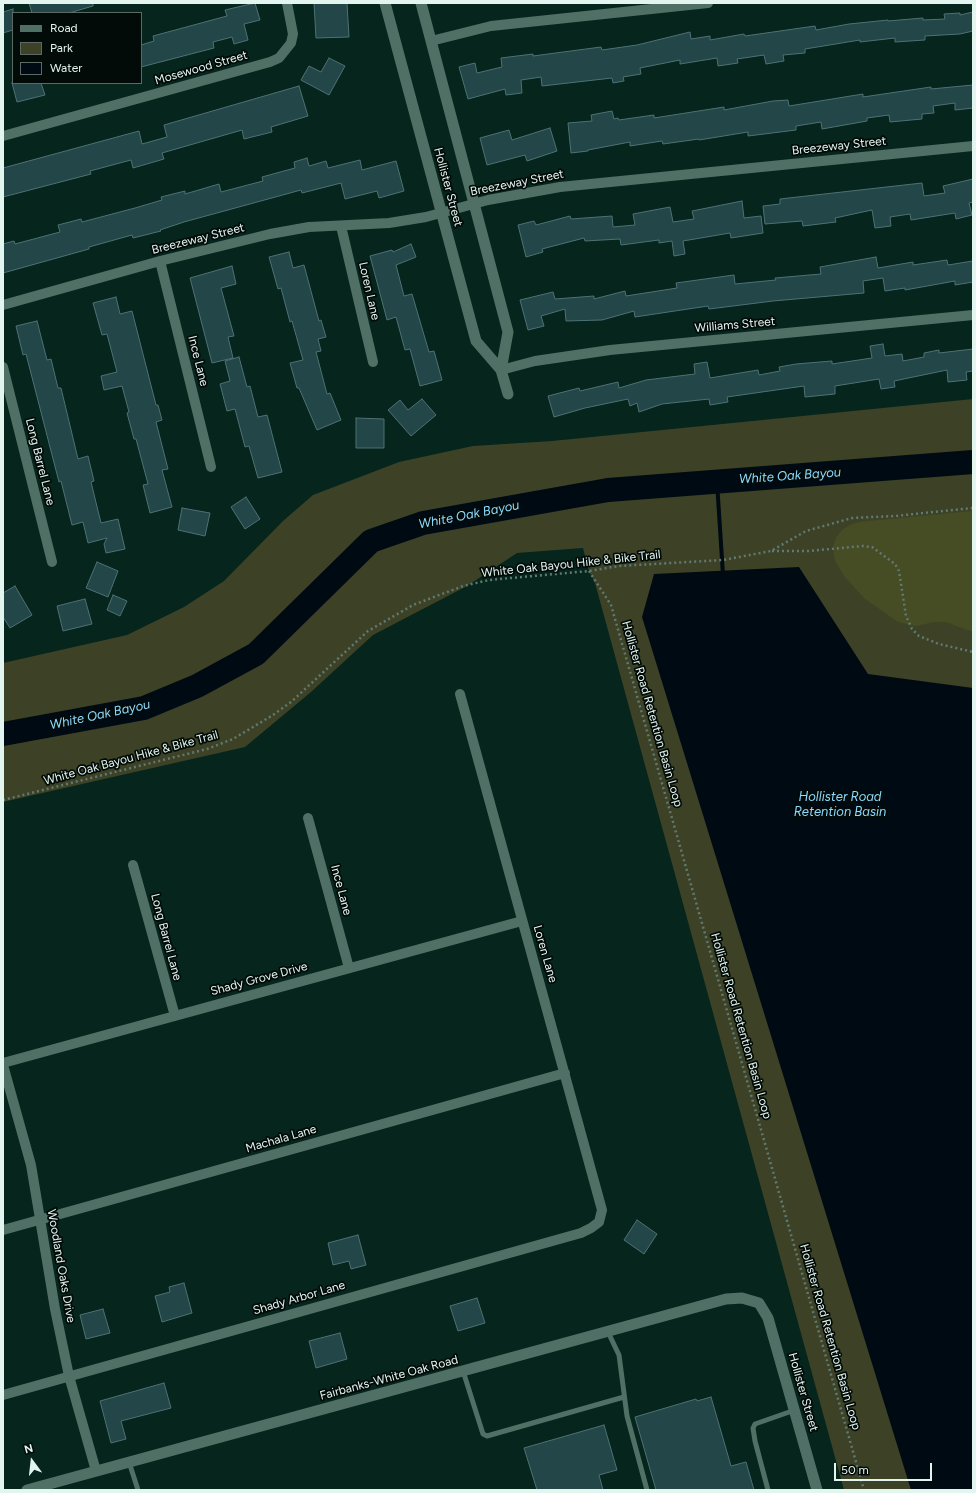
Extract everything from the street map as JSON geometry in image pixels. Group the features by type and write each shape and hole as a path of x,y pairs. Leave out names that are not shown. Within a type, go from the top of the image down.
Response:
{"street":[{"name":"Mosewood Street","path":"3,136 279,58 291,43 293,34 287,3"},
{"name":"Hollister Street","path":"385,3 476,342 501,370 508,394"},
{"name":"Hollister Street","path":"421,3 508,332 501,370"},
{"path":"431,41 491,26 708,3"},
{"name":"Breezeway Street","path":"3,305 160,261 270,234 309,228 389,223 560,187 973,146"},
{"name":"Loren Lane","path":"341,226 373,362"},
{"name":"Ince Lane","path":"160,261 211,466"},
{"name":"Williams Street","path":"501,370 535,361 610,350 973,315"},
{"name":"Long Barrel Lane","path":"3,367 52,562"},
{"name":"Loren Lane","path":"460,694 602,1210 599,1222"},
{"name":"Ince Lane","path":"308,818 349,968"},
{"name":"Long Barrel Lane","path":"133,865 175,1016"},
{"name":"Shady Grove Drive","path":"3,1064 522,921"},
{"name":"Woodland Oaks Drive","path":"3,1064 31,1165 55,1309 69,1376 96,1471"},
{"name":"Machala Lane","path":"3,1230 565,1073"},
{"name":"Shady Arbor Lane","path":"3,1395 581,1233 599,1222"},
{"name":"Fairbanks-White Oak Road","path":"27,1490 726,1299 742,1298 759,1304"},
{"name":"Hollister Street","path":"759,1304 768,1318 817,1490"}],"lane":[{"path":"608,1332 619,1355 627,1416 647,1490"},
{"path":"463,1371 483,1434 487,1436 624,1397"},
{"path":"768,1490 754,1441 753,1428 755,1424 795,1410"},
{"path":"129,1462 138,1490"}],"path":[{"name":"White Oak Bayou Hike & Bike Trail","path":"3,800 207,749 232,739 292,702 368,631 397,613 430,598 463,586 489,580 589,572 619,566 723,560 771,551 806,530 852,518 895,516 973,508"},
{"path":"771,551 809,551 863,546 872,547 895,564 899,571 906,616 912,629 919,636 939,644 973,652"},
{"name":"Hollister Road Retention Basin Loop","path":"589,572 611,605 864,1490"}],"green space":[{"path":"973,399 973,1490 844,1490 595,583 589,571 583,548 517,553 467,586 373,635 311,692 245,747 3,802 3,663 127,635 184,607 224,581 283,521 313,495 399,462 473,446 552,441"},
{"path":"973,511 973,632 946,622 934,622 916,626 898,622 864,598 845,577 835,561 833,547 836,538 842,530 850,525 859,522"}],"water":[{"name":"Hollister Road Retention Basin","path":"799,567 868,674 973,688 973,1490 911,1490 642,617 654,574"}],"building":[{"path":"29,3 93,3 93,6 72,12 32,12"},
{"path":"255,3 260,20 244,24 248,40 234,44 232,37 213,42 214,48 142,67 142,45 154,41 153,36 227,16 225,10"},
{"path":"314,3 347,3 349,37 316,38"},
{"path":"13,9 12,30 3,33 3,12"},
{"path":"973,12 973,31 960,34 925,36 925,40 895,42 895,38 860,42 860,40 805,49 805,53 783,55 784,61 766,64 764,55 737,59 738,63 718,66 717,58 680,64 680,60 640,68 641,74 623,77 624,81 613,83 612,78 542,86 541,77 521,80 522,93 506,95 505,89 468,99 459,67 475,63 477,73 502,67 501,58 533,54 533,56 601,47 602,50 637,45 690,32 691,39 710,36 710,40 744,34 745,36 815,26 816,30 849,24 888,20 923,18 923,20 945,19 944,14 960,13 960,15"},
{"path":"329,58 345,66 329,95 301,80 309,66 321,72"},
{"path":"12,84 41,84 45,95 17,102"},
{"path":"973,85 973,108 955,110 955,103 933,106 934,113 922,114 922,119 890,122 889,115 867,118 867,121 822,129 821,122 796,126 796,130 748,136 748,132 699,140 663,144 662,141 630,146 630,142 571,153 568,123 592,121 591,115 612,111 614,119 618,118 619,120 654,115 654,118 724,107 724,110 773,101 788,100 789,106 863,94 863,97 931,87 931,89"},
{"path":"299,86 308,116 271,127 272,132 244,139 242,130 162,153 164,159 133,168 131,160 90,171 91,174 3,197 3,168 139,131 142,144 167,137 164,125"},
{"path":"550,128 557,151 527,161 525,155 487,165 480,138 509,130 512,140"},
{"path":"307,158 309,166 326,161 328,168 360,160 362,170 396,161 404,191 379,198 377,191 345,199 341,183 302,193 301,190 184,222 160,230 161,231 133,238 132,235 89,247 89,249 3,273 3,244 14,241 15,244 60,232 58,225 81,219 82,222 135,208 162,200 161,197 185,191 185,194 219,184 221,192 263,181 262,177 295,168 294,162"},
{"path":"973,179 973,202 969,203 972,215 956,219 955,213 911,220 910,214 890,217 891,226 875,228 872,210 835,218 836,222 803,226 802,221 765,224 763,206 780,204 780,199 922,183 924,196 945,193 943,186"},
{"path":"742,201 744,218 761,216 763,233 731,238 730,233 683,241 685,254 674,256 672,241 659,243 659,240 621,245 620,239 585,241 584,238 542,249 543,252 526,257 518,225 534,221 536,225 570,216 571,219 612,216 613,227 635,225 633,214 670,207 673,222 694,219 692,211"},
{"path":"411,244 416,257 396,265 404,296 412,294 429,352 434,351 442,380 420,386 410,349 405,350 396,317 387,320 370,256 392,250 393,252"},
{"path":"289,252 293,268 304,265 319,321 321,320 326,337 318,339 321,351 316,352 327,394 330,393 341,420 317,430 299,388 297,388 290,363 303,360 292,321 290,322 281,288 278,289 269,257"},
{"path":"876,257 878,268 913,262 913,265 947,260 948,265 973,261 973,282 955,285 955,281 905,290 905,288 885,291 883,278 863,281 864,293 773,301 709,309 708,306 635,317 634,311 602,320 566,321 565,309 541,316 544,326 528,330 520,300 553,292 555,299 594,296 594,299 625,291 626,296 677,288 676,283 734,275 735,284 776,280 775,278 821,274 820,267"},
{"path":"232,266 236,284 221,288 234,336 228,337 233,358 212,363 190,278"},
{"path":"116,297 120,314 132,311 156,405 158,405 162,420 156,422 168,469 162,470 172,507 150,513 143,485 148,484 136,439 134,439 127,413 129,412 122,386 104,390 101,376 117,372 107,334 102,335 93,303"},
{"path":"37,321 47,360 51,359 58,388 61,388 78,459 88,456 94,481 91,482 101,523 118,519 125,549 106,553 104,544 107,538 88,543 83,522 72,525 61,481 59,482 26,354 23,355 16,326"},
{"path":"883,344 885,356 902,354 903,361 924,357 924,353 939,350 939,353 973,349 973,371 966,372 967,380 948,382 947,370 894,381 895,387 881,389 879,379 835,386 835,394 805,397 804,386 727,397 728,402 710,405 709,399 662,404 639,412 637,403 630,406 628,399 585,408 554,417 548,396 579,388 580,391 618,382 619,388 646,380 695,374 694,364 707,362 710,378 758,370 759,375 780,371 779,367 796,364 832,361 832,364 872,358 870,346"},
{"path":"239,357 247,387 250,386 258,417 267,415 282,472 258,478 249,446 245,447 235,409 227,411 220,384 230,381 225,361"},
{"path":"422,399 436,415 411,436 388,410 400,400 408,410"},
{"path":"356,418 384,419 384,448 356,448"},
{"path":"246,497 260,519 245,529 231,507"},
{"path":"182,508 210,513 205,536 178,530"},
{"path":"97,562 118,571 108,597 86,588"},
{"path":"15,586 32,615 10,628 3,617 3,593"},
{"path":"113,595 127,601 120,616 107,610"},
{"path":"85,599 92,624 63,631 57,606"},
{"path":"637,1220 657,1234 644,1254 624,1240"},
{"path":"358,1235 366,1265 351,1269 349,1261 333,1265 328,1243"},
{"path":"184,1283 192,1313 162,1322 155,1296 170,1292 169,1287"},
{"path":"477,1298 485,1323 458,1331 450,1306"},
{"path":"103,1309 110,1333 86,1339 80,1315"},
{"path":"340,1333 347,1359 316,1368 309,1341"},
{"path":"164,1383 171,1408 121,1421 126,1439 111,1443 100,1401"},
{"path":"711,1397 731,1466 746,1462 754,1490 656,1490 635,1417 696,1399 697,1401"},
{"path":"604,1425 617,1470 599,1475 603,1490 537,1490 524,1448"}],"waterway":[{"name":"White Oak Bayou","path":"3,734 144,708 197,686 256,654 371,541 423,523 608,490 973,462"},
{"path":"717,482 723,575"}]}
